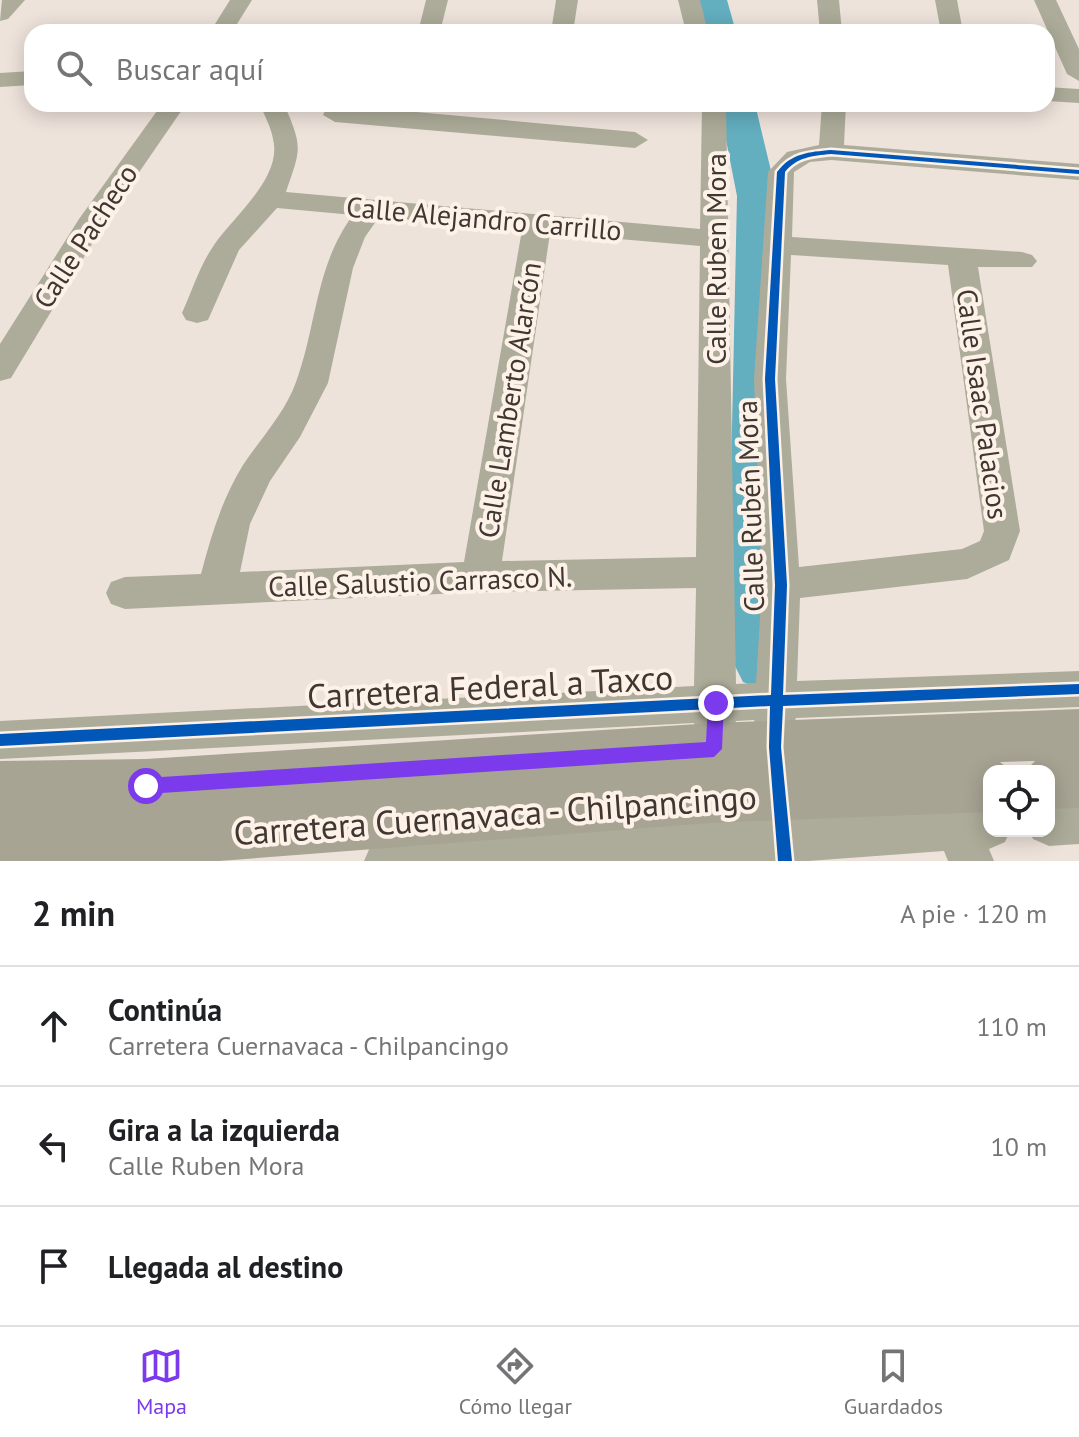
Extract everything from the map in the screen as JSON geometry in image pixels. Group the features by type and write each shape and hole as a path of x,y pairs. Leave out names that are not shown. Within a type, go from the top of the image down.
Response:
{"main road":[{"name":"Carretera Cuernavaca - Chilpancingo","path":"779,789 1079,734"},
{"name":"Carretera Cuernavaca - Chilpancingo","path":"0,840 713,773 779,789 977,825"},
{"path":"1055,782 1079,781"},
{"name":"Carretera Cuernavaca - Chilpancingo","path":"0,788 147,828"}],"street":[{"path":"0,14 14,0"},
{"path":"226,24 241,0"},
{"path":"431,24 437,0"},
{"path":"563,24 567,0"},
{"path":"689,0 695,24"},
{"path":"828,0 830,24"},
{"path":"946,0 950,24"},
{"path":"1045,0 1079,74"},
{"path":"0,80 24,78"},
{"path":"1055,94 1079,96"},
{"name":"Calle Pacheco","path":"4,355 93,219 168,112"},
{"path":"197,313 225,250 263,205 287,152 287,141 275,112"},
{"path":"336,112 335,115 635,140"},
{"name":"Calle Ruben Mora","path":"713,773 714,112"},
{"path":"834,112 831,152 1079,172"},
{"name":"Calle Rubén Mora","path":"779,789 781,585 770,379 775,245 781,172 787,162 802,155 831,152"},
{"name":"Calle Alejandro Carrillo","path":"263,205 371,209 716,239"},
{"path":"217,588 232,524 255,476 288,428 312,383 338,268 351,237 371,209"},
{"name":"Calle Lamberto Alarcón","path":"481,577 537,224"},
{"path":"775,245 1022,261"},
{"name":"Calle Isaac Palacios","path":"781,585 967,564 996,550 1002,531 962,258"},
{"name":"Calle Salustio Carrasco N.","path":"125,593 481,577 715,572"},
{"name":"Carretera Federal a Taxco","path":"0,740 713,773 779,789 1079,689"},
{"name":"Carretera Federal a Taxco","path":"387,861 713,773"},
{"path":"1055,824 1079,822"}],"waterway":[{"path":"711,0 717,24"},
{"path":"739,112 757,196 757,474 764,664"}],"cycle path":[{"path":"785,861 775,747 781,585 770,379 781,172 796,158 831,152 1079,172"},
{"path":"0,740 716,703 1079,689"}],"route":[{"path":"146,786 714,749 716,703"}]}
